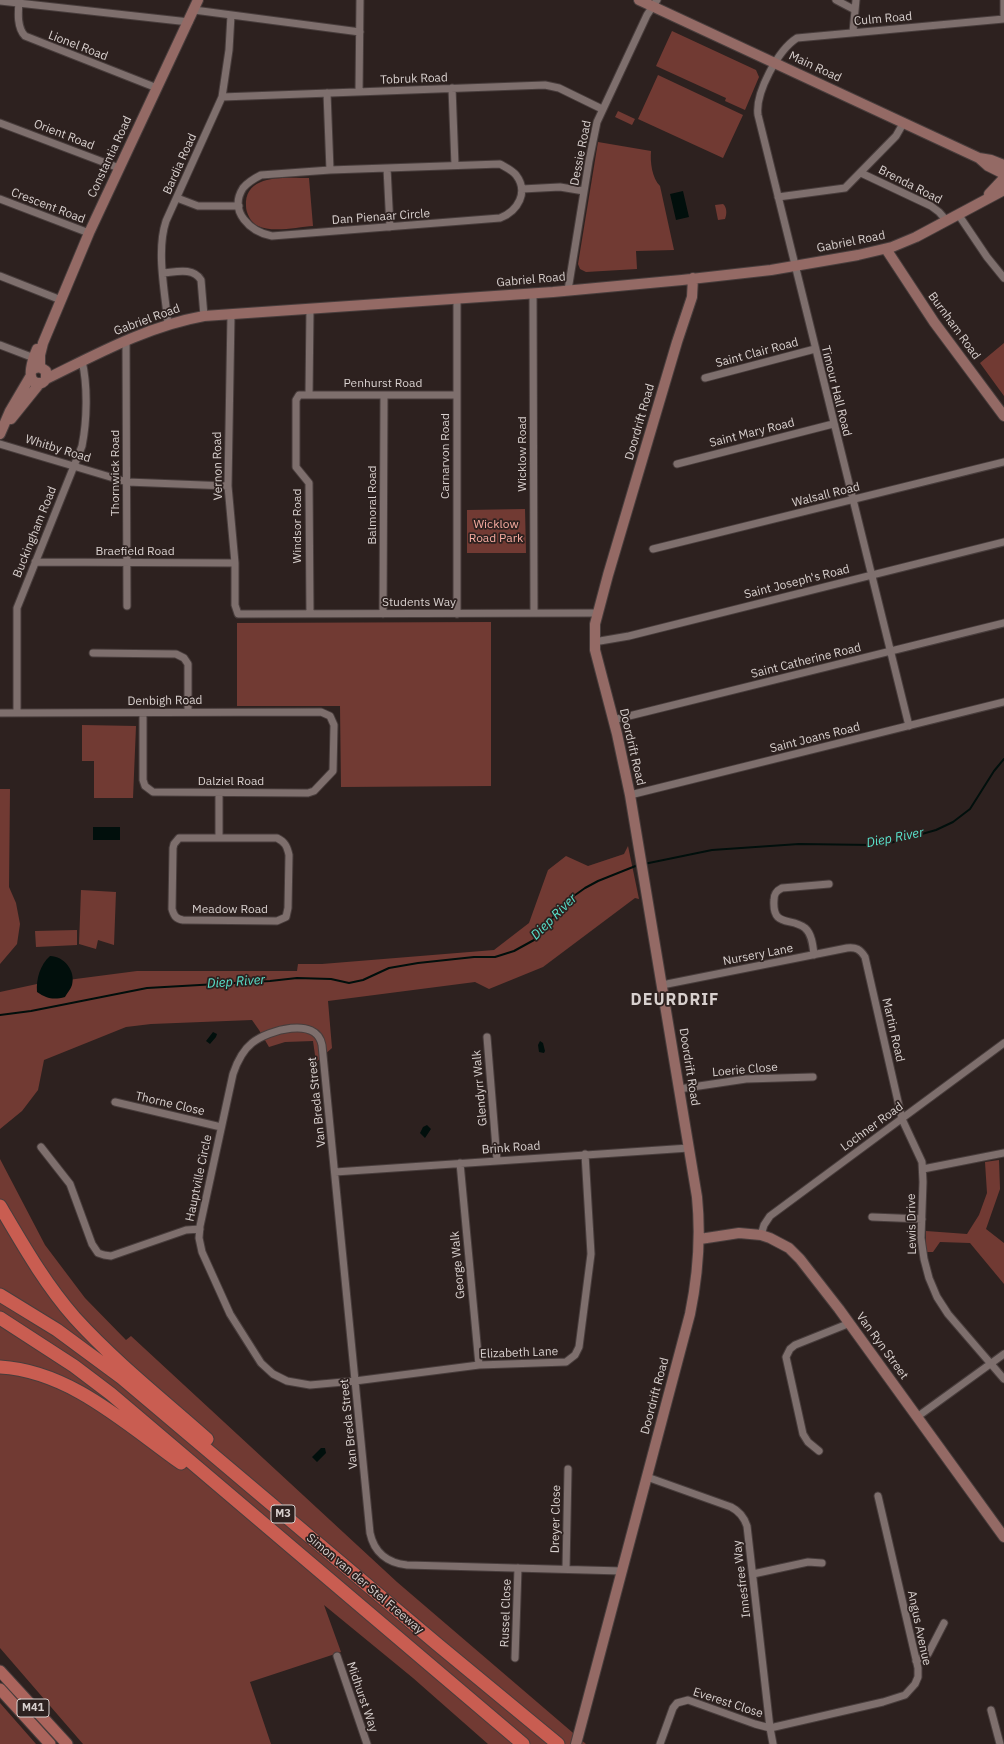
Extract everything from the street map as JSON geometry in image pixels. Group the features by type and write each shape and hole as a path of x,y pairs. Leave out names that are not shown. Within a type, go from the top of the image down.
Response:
{"highway":[{"path":"0,1206 34,1263 74,1317 108,1351 223,1454 233,1464 240,1477"},
{"name":"Simon van der Stel Freeway","path":"0,1295 57,1330 116,1374 558,1744"},
{"name":"Simon van der Stel Freeway","path":"0,1318 63,1358 111,1394 523,1744"},
{"path":"0,1367 11,1368 43,1376 68,1386 94,1400 250,1513"}],"main road":[{"name":"M41","path":"0,1672 67,1744"},
{"name":"M41","path":"0,1689 50,1744"}],"street":[{"name":"Constantia Road","path":"39,374 34,358 49,328 89,233 198,0"},
{"path":"359,92 360,0"},
{"name":"Main Road","path":"639,0 654,3 774,63 904,122 979,158 988,166 1004,174"},
{"path":"836,0 855,10"},
{"path":"852,32 856,0"},
{"path":"1004,0 1004,19"},
{"path":"0,1 14,1 189,22"},
{"name":"Lionel Road","path":"14,1 19,24 22,33 25,36 157,88"},
{"name":"Dessie Road","path":"568,290 594,135 602,109 654,3"},
{"path":"194,10 360,32"},
{"name":"Bardia Road","path":"168,324 161,248 162,233 222,97 229,50 231,15"},
{"name":"Culm Road","path":"774,63 794,39 800,37 1004,19"},
{"name":"Timour Hall Road","path":"774,63 760,94 757,105 758,115 814,349 909,726"},
{"name":"Tobruk Road","path":"222,97 535,84 552,85 602,109"},
{"path":"452,88 455,165"},
{"path":"327,93 330,170"},
{"name":"Orient Road","path":"0,122 120,168"},
{"path":"778,196 845,188 896,136 904,122"},
{"name":"Main Road","path":"979,158 991,160 1004,165"},
{"path":"177,198 198,206 239,206 243,189 261,175 330,170 500,164 515,173 522,189 560,187 584,191"},
{"path":"387,168 390,227"},
{"name":"Brenda Road","path":"861,173 931,206 946,220"},
{"name":"Gabriel Road","path":"984,200 1004,178"},
{"name":"Dan Pienaar Circle","path":"239,206 245,222 253,230 272,236 500,218 509,215 516,208 521,199 522,189"},
{"name":"Gabriel Road","path":"39,374 78,363 126,340 168,324 204,316 533,294 731,275 886,249 916,237 1004,190"},
{"name":"Crescent Road","path":"0,199 89,233"},
{"path":"958,214 987,257 1004,278"},
{"name":"Burnham Road","path":"886,249 934,322 1004,416"},
{"path":"163,273 193,272 199,277 201,280 204,316"},
{"path":"0,276 61,300"},
{"name":"Doordrift Road","path":"576,1744 690,1314 697,1279 700,1239 697,1197 630,795 613,720 597,662 594,642 597,613 677,342 692,297 693,278"},
{"name":"Wicklow Road","path":"533,294 534,613"},
{"name":"Carnarvon Road","path":"457,299 457,614"},
{"path":"309,395 310,309"},
{"name":"Vernon Road","path":"231,315 228,486 235,563 236,610 238,614 241,614"},
{"name":"Constantia Road","path":"39,374 41,352 49,328"},
{"name":"Thornwick Road","path":"126,340 127,606"},
{"path":"0,345 34,358"},
{"name":"Saint Clair Road","path":"705,378 814,349"},
{"name":"Buckingham Road","path":"17,713 16,615 18,603 82,446 85,421 85,377 78,363"},
{"path":"1,431 4,415 39,374"},
{"path":"1,431 39,374"},
{"name":"Windsor Road","path":"309,395 299,395 296,400 296,467 309,483 310,614"},
{"name":"Penhurst Road","path":"309,395 457,395"},
{"name":"Balmoral Road","path":"384,395 384,614"},
{"name":"Saint Mary Road","path":"677,464 833,424"},
{"name":"Whitby Road","path":"0,444 127,482 228,486"},
{"name":"Walsall Road","path":"653,549 1004,462"},
{"name":"Saint Joseph's Road","path":"594,642 628,636 1004,542"},
{"name":"Braefield Road","path":"35,562 235,563"},
{"name":"Students Way","path":"241,614 597,613"},
{"name":"Saint Catherine Road","path":"613,720 1004,623"},
{"path":"93,653 176,654 183,657 188,664 188,712"},
{"name":"Saint Joans Road","path":"630,795 1004,702"},
{"name":"Denbigh Road","path":"0,713 321,712 330,716 334,725 334,767 331,774 321,784"},
{"name":"Dalziel Road","path":"142,713 143,780 145,786 153,792 308,793 314,791 321,784"},
{"path":"218,838 219,793"},
{"name":"Meadow Road","path":"179,838 218,838 277,838 286,844 289,862 288,908 286,917 277,921 183,920 178,919 174,915 172,909 174,844 179,838"},
{"path":"814,955 809,933 801,926 778,918 774,910 774,898 776,892 782,888 829,884"},
{"name":"Nursery Lane","path":"662,985 847,948 859,949"},
{"name":"Martin Road","path":"859,949 865,957 902,1119"},
{"name":"Hauptville Circle","path":"322,1045 316,1033 303,1028 277,1031 264,1035 252,1043 242,1054 235,1067 200,1229 202,1252 230,1314 256,1356 267,1369 280,1378 302,1385 355,1381"},
{"name":"Glendyrr Walk","path":"487,1037 497,1160"},
{"name":"Lochner Road","path":"761,1235 764,1225 770,1216 1004,1043"},
{"name":"Van Breda Street","path":"322,1045 370,1533 373,1544 379,1553 387,1560 402,1565 622,1571"},
{"name":"Loerie Close","path":"679,1089 746,1078 813,1077"},
{"name":"Thorne Close","path":"115,1102 221,1127"},
{"name":"Lewis Drive","path":"902,1119 922,1162 921,1238 924,1259 935,1292 954,1322 1004,1379"},
{"path":"41,1147 70,1184 92,1244 95,1250 101,1254 114,1255 186,1230 200,1229"},
{"name":"Brink Road","path":"335,1172 689,1148"},
{"path":"923,1170 1004,1153"},
{"name":"Elizabeth Lane","path":"355,1381 479,1364 562,1362 572,1358 578,1351 591,1254 585,1154"},
{"name":"George Walk","path":"460,1163 479,1364"},
{"path":"872,1217 922,1219"},
{"name":"Van Ryn Street","path":"700,1239 739,1233 761,1235 789,1248 800,1259 850,1323 1004,1537"},
{"path":"819,1451 808,1442 803,1434 786,1357 790,1349 795,1345 850,1323"},
{"path":"917,1417 1004,1354"},
{"name":"Dreyer Close","path":"566,1569 568,1469"},
{"name":"Innesfree Way","path":"647,1477 724,1504 737,1510 745,1520 747,1526 773,1744"},
{"name":"Angus Avenue","path":"770,1728 883,1702 905,1695 913,1688 918,1677 916,1661 878,1496"},
{"path":"753,1574 808,1562 822,1563"},
{"name":"Russel Close","path":"516,1658 518,1568"},
{"path":"916,1661 928,1654 944,1623"},
{"name":"Midhurst Way","path":"336,1656 367,1744"},
{"name":"Everest Close","path":"660,1744 673,1708 682,1701 693,1701 770,1728"},
{"path":"991,1710 1000,1744"}],"green space":[{"path":"672,31 756,70 759,77 745,110 725,101 726,98 656,66"},
{"path":"658,75 743,115 723,158 638,119"},
{"path":"618,111 635,119 632,125 615,117"},
{"path":"598,142 651,151 652,170 657,183 660,186 674,250 636,251 637,269 586,272 580,269 578,264"},
{"path":"279,178 309,178 313,226 270,229 255,225 251,220 246,206 247,195 252,188 259,183"},
{"path":"723,204 726,209 726,217 725,219 718,220 715,205"},
{"path":"1004,343 1004,396 980,363"},
{"name":"Wicklow Road Park","path":"525,509 526,553 467,553 467,510"},
{"path":"491,622 491,786 341,787 340,706 237,706 237,623"},
{"path":"82,725 136,726 133,798 94,798 94,761 82,761"},
{"path":"0,789 10,789 9,887 16,903 20,924 17,944 0,964"},
{"path":"628,846 639,899 635,898 543,967 489,989 475,982 328,1001 332,1048 316,1062 313,1041 285,1042 269,1047 252,1020 151,1024 126,1027 44,1060 38,1090 22,1111 0,1129 0,992 37,984 137,971 297,971 298,964 322,964 494,950 529,923 548,870 566,856 588,866 624,854"},
{"path":"81,890 116,892 114,945 98,940 96,949 79,944"},
{"path":"77,930 77,945 36,947 35,931"},
{"path":"0,1159 45,1245 85,1298 126,1340 131,1336 397,1582 586,1744 488,1744 413,1678 324,1605 341,1652 250,1682 271,1744 83,1744 0,1648"},
{"path":"999,1160 1000,1189 986,1229 1004,1243 1004,1284 970,1243 940,1242 933,1252 926,1252 926,1231 967,1234 979,1215 987,1193 985,1162"},
{"path":"0,1703 36,1744 0,1744"}],"shaded area":[{"path":"683,191 689,217 676,220 670,194"},
{"path":"93,827 120,827 120,840 93,840"},
{"path":"50,956 64,961 68,965 72,975 72,985 65,997 51,998 37,992 39,972"},
{"path":"213,1032 217,1034 210,1044 206,1041"},
{"path":"540,1041 543,1043 544,1053 539,1052 538,1045"},
{"path":"427,1125 431,1129 425,1138 420,1133 423,1127"},
{"path":"321,1448 325,1448 326,1453 317,1462 312,1457"}],"waterway":[{"name":"Diep River","path":"644,864 712,850 799,844 873,845 890,843 936,830 953,822 970,809 994,771 1004,759"},
{"name":"Diep River","path":"0,1015 31,1011 147,988 297,978 331,979 349,983 363,980 389,968 418,963 474,957 495,957 514,951 534,940 560,909 571,898 585,888 598,881 638,865"}],"district":[{"name":"DEURDRIF","path":"675,1000"}]}
